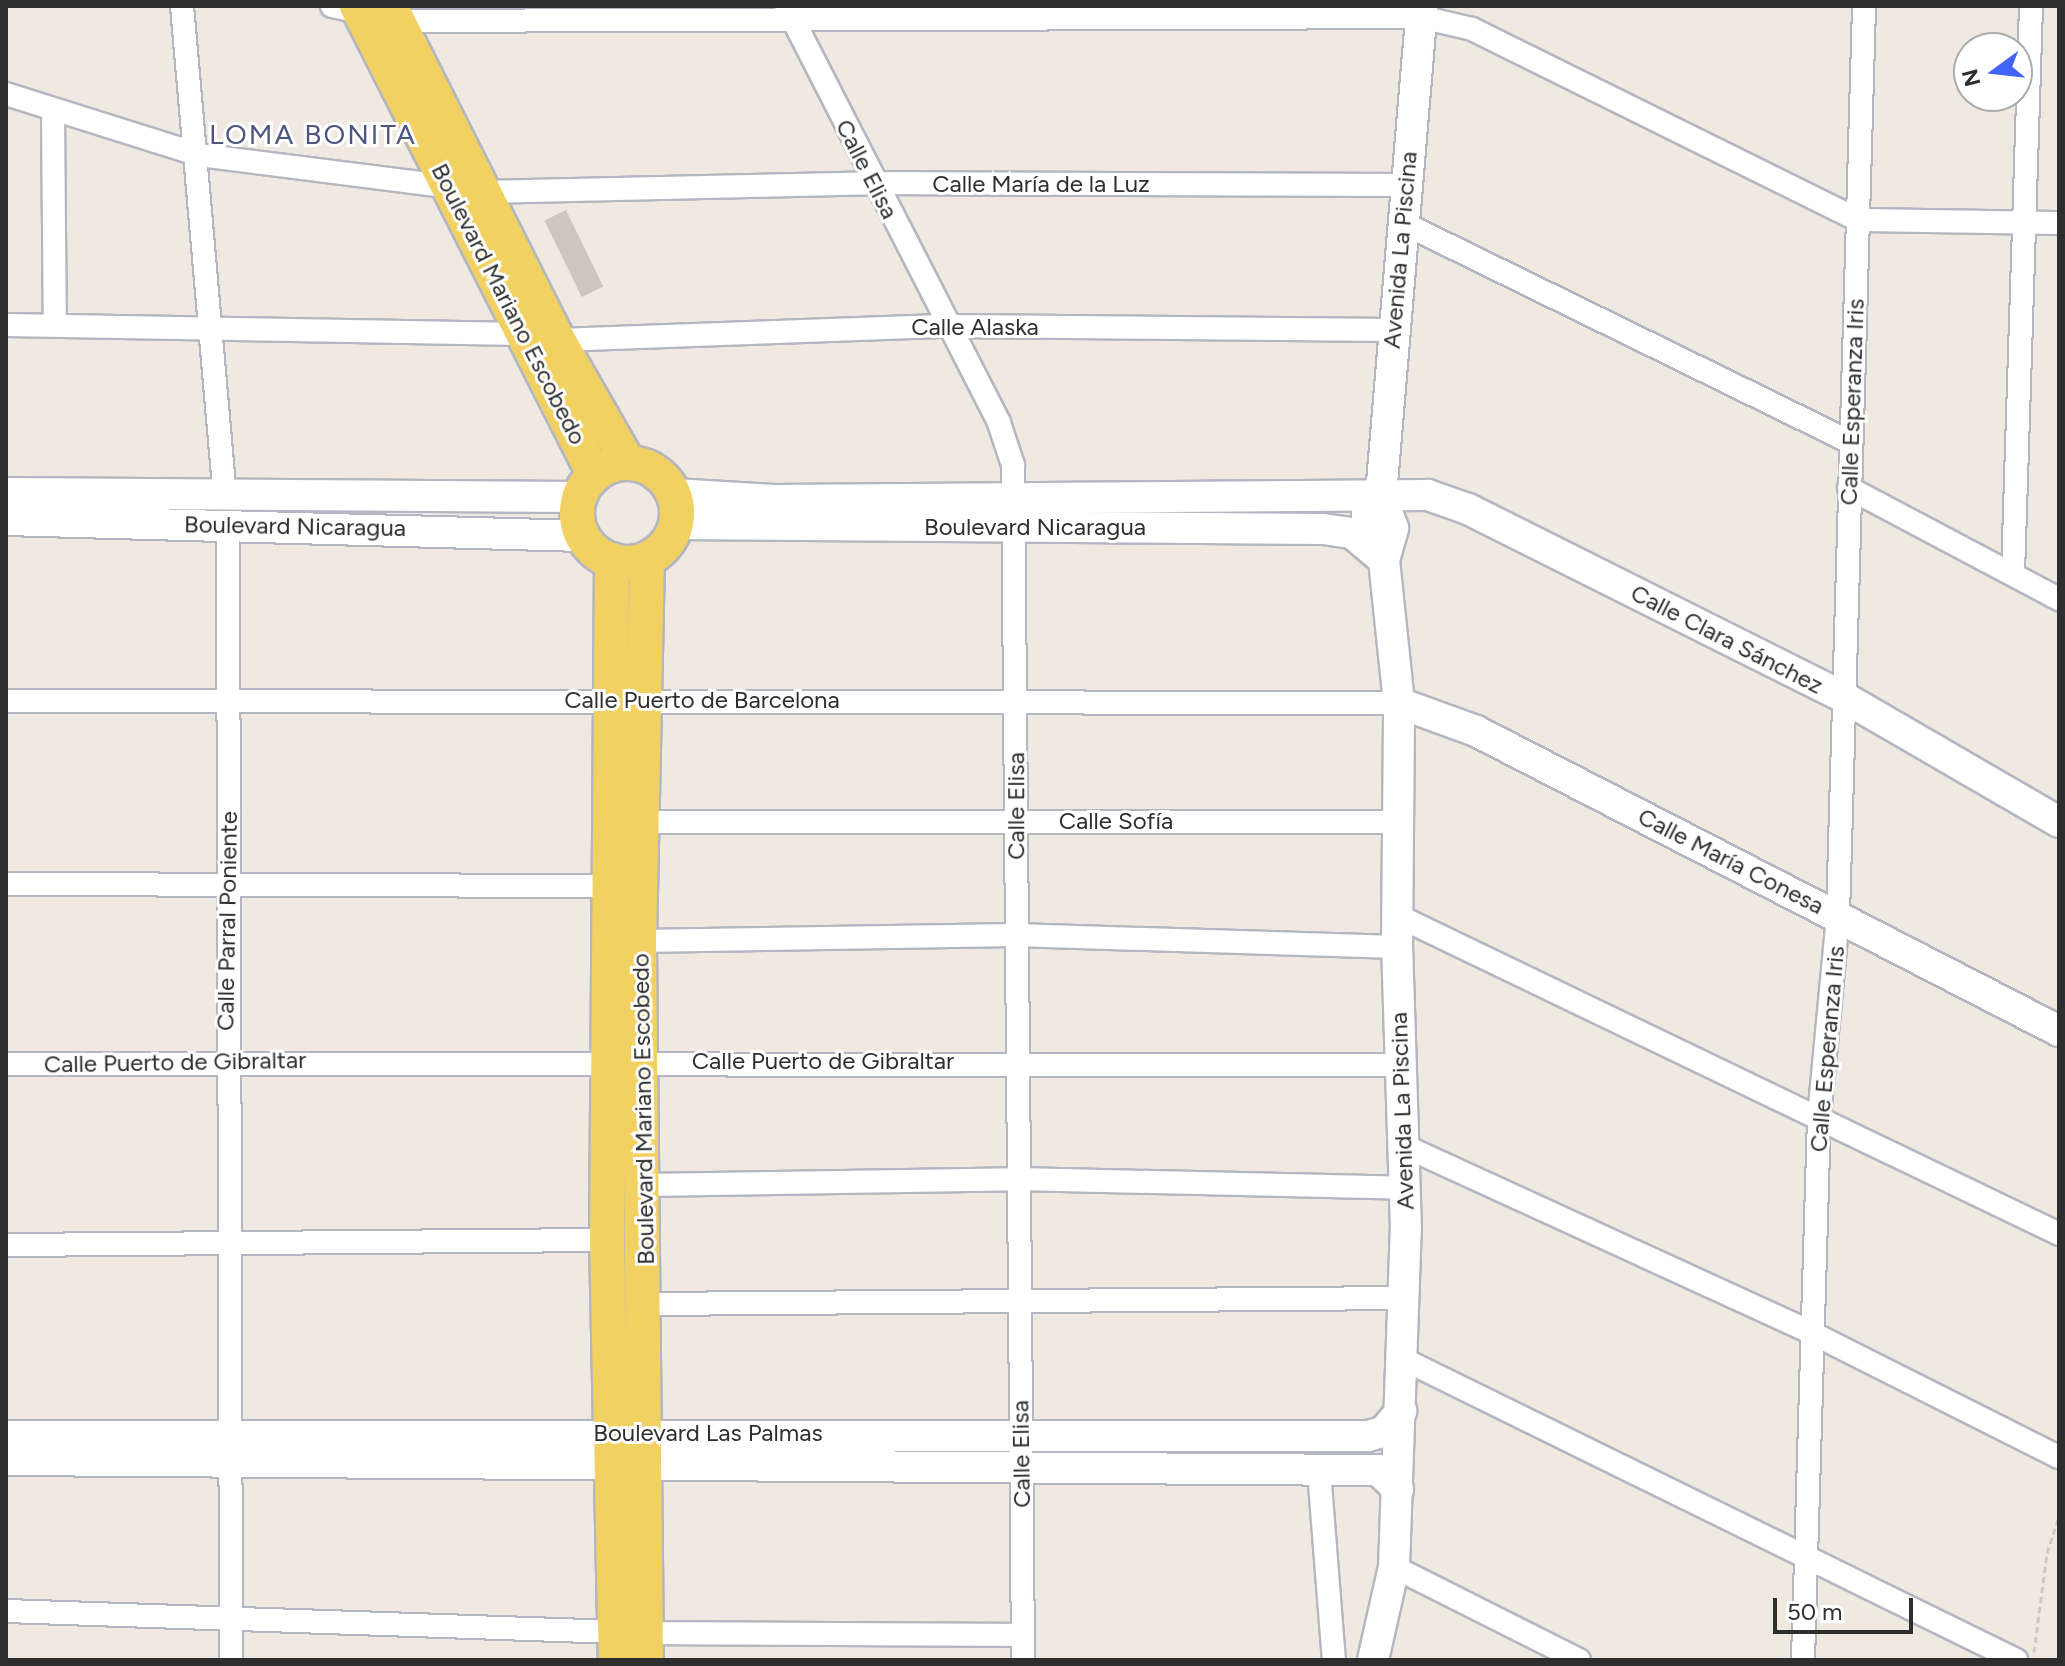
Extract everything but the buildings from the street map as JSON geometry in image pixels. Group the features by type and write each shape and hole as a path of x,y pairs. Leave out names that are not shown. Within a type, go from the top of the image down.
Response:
{"main road":[{"name":"Boulevard Mariano Escobedo","path":"368,10 467,190 628,462"},
{"name":"Boulevard Mariano Escobedo","path":"467,190 587,486"},
{"path":"628,462 655,472 674,509 665,545 647,559 612,560 583,536 587,486 628,462"},
{"name":"Boulevard Mariano Escobedo","path":"631,1646 613,1447 607,1240 609,886 626,699 647,559"},
{"name":"Boulevard Mariano Escobedo","path":"612,560 639,822 648,1448 631,1646"}],"street":[{"path":"182,6 199,155 225,495"},
{"name":"Calle Esperanza Iris","path":"1803,1660 1802,1551 1819,1117 1838,915 1864,6"},
{"path":"2013,573 2031,6"},
{"path":"368,10 790,14 1422,11 1472,29 1859,220 2059,223"},
{"name":"Avenida La Piscina","path":"1373,1660 1394,1567 1388,1479 1401,1411 1407,1298 1397,947 1399,703 1384,560 1367,526 1367,514 1381,495 1392,330 1422,11"},
{"name":"Calle Elisa","path":"790,14 873,183 1007,440 1018,512 1015,935 1023,1660"},
{"name":"Calle María de la Luz","path":"6,94 53,114 199,155 467,190 873,183 1406,185"},
{"path":"53,114 55,325"},
{"path":"1403,223 1851,442"},
{"path":"6,325 524,334"},
{"name":"Calle Alaska","path":"558,340 947,326 1392,330"},
{"name":"Boulevard Nicaragua","path":"6,493 225,495 587,486"},
{"path":"1849,488 2059,599"},
{"name":"Boulevard Nicaragua","path":"1018,512 1381,495"},
{"name":"Calle Clara Sánchez","path":"1381,495 1428,495 1468,509 1845,698 2059,822"},
{"name":"Boulevard Nicaragua","path":"674,509 774,500 1323,529 1352,533 1384,560"},
{"name":"Boulevard Nicaragua","path":"6,520 583,536"},
{"name":"Calle Parral Poniente","path":"228,526 225,1061 231,1660"},
{"name":"Calle Puerto de Barcelona","path":"6,701 626,699 1399,703"},
{"name":"Calle María Conesa","path":"1399,703 1450,718 2059,1031"},
{"name":"Calle Sofía","path":"639,822 1400,822"},
{"path":"6,884 609,886"},
{"path":"1398,916 2059,1234"},
{"path":"639,941 1015,935 1397,947"},
{"name":"Calle Puerto de Gibraltar","path":"6,1064 1016,1061 1401,1065"},
{"path":"1402,1145 1812,1333 2059,1457"},
{"path":"645,1185 1018,1179 1404,1188"},
{"path":"6,1245 607,1240"},
{"path":"646,1304 1018,1298 1407,1298"},
{"path":"1405,1360 1802,1551 2016,1660"},
{"path":"1388,1479 1385,1451 1377,1434 1401,1411"},
{"name":"Boulevard Las Palmas","path":"648,1448 1021,1435 1377,1434"},
{"name":"Boulevard Las Palmas","path":"6,1436 229,1446 648,1448 1021,1468 1319,1471 1388,1479"},
{"name":"Boulevard Las Palmas","path":"6,1460 229,1446"},
{"path":"1319,1471 1334,1660"},
{"path":"1394,1567 1579,1660"},
{"path":"6,1611 231,1618 631,1646 1022,1635"}],"path":[{"path":"2032,1660 2047,1553 2059,1516"}],"district":[{"name":"LOMA BONITA","path":"313,134"}]}
